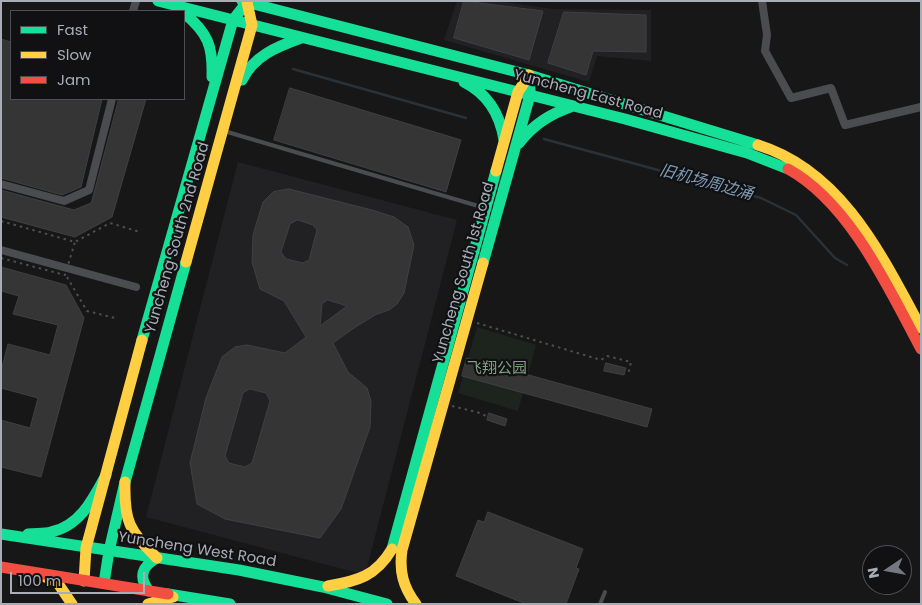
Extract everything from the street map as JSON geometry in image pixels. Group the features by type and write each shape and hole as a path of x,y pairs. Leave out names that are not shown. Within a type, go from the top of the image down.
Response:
{"main road":[{"name":"Yuncheng East Road","path":"158,1 179,10"},
{"name":"Yuncheng East Road","path":"245,2 529,75 760,144 795,160 836,192 854,213 921,328"},
{"path":"211,99 233,20 245,2"},
{"name":"Yuncheng South 2nd Road","path":"125,482 252,25 245,2"},
{"name":"Yuncheng East Road","path":"185,11 233,20 574,106 756,156 782,166 801,177 819,191 850,224 921,348"},
{"path":"185,14 195,21 211,45 213,70 211,99"},
{"path":"231,104 243,76 257,59 266,51 301,38"},
{"path":"470,80 479,74 480,71 479,64 474,60"},
{"name":"Yuncheng South 1st Road","path":"397,550 443,404 466,320 510,146 518,92 529,75"},
{"name":"Yuncheng South 1st Road","path":"397,550 487,209 530,95 529,75"},
{"path":"451,76 471,85 493,107 502,123 510,146 538,121 574,106"},
{"name":"Yuncheng South 2nd Road","path":"106,475 127,394 211,99"},
{"path":"204,124 211,118 218,120 224,131"},
{"path":"4,535 46,533 62,529 72,522 94,500 106,475"},
{"path":"84,581 86,548 106,475"},
{"path":"104,583 109,551 125,482"},
{"path":"125,482 125,511 128,524 134,536 157,558 146,566 142,573 141,579 149,591"},
{"name":"Yuncheng West Road","path":"4,535 239,570 323,587 387,604"},
{"path":"323,587 352,582 368,576 397,550"},
{"path":"397,550 400,574 404,585 416,604"},
{"path":"1,567 230,604"},
{"path":"33,572 57,582 72,604"},
{"path":"148,604 179,595"}],"street":[{"path":"762,1 767,35 764,51 791,98 831,88 845,125 921,107"},
{"path":"1,184 64,201 89,190 112,100"},
{"path":"1,250 136,287"}],"lane":[{"path":"224,131 487,209"},
{"path":"600,604 605,592"}],"path":[{"path":"1,221 75,242 110,223 140,232"},
{"path":"65,275 75,242"},
{"path":"1,258 65,275 87,311 115,318"},
{"path":"466,320 601,360 606,356 631,362 629,371 625,370"},
{"path":"443,404 480,413 488,417"}],"shaded area":[{"path":"457,1 497,1 553,9 651,10 651,61 597,56 589,82 444,40"},
{"path":"238,162 457,220 365,575 146,517"}],"green space":[{"name":"飞翔公园","path":"477,327 536,345 518,411 458,393"}],"building":[{"path":"464,1 543,11 529,60 454,38"},
{"path":"564,12 646,15 646,52 593,51 586,75 548,63"},
{"path":"1,39 10,42 10,100 102,100 81,187 62,195 1,178"},
{"path":"290,88 461,140 446,192 274,140"},
{"path":"119,100 146,100 112,217 75,237 1,217 1,190 74,210 91,203"},
{"path":"289,189 394,217 408,227 414,245 404,293 397,304 357,326 333,343 348,372 367,388 371,401 370,427 341,509 320,538 225,519 197,504 190,463 206,398 222,357 235,347 247,345 285,353 306,337 284,301 260,289 252,262 253,235 263,202 273,192","holes":["298,220 313,225 317,230 309,260 303,263 286,259 281,252 290,224","328,300 347,306 320,326 322,304","250,389 266,393 270,401 252,463 245,467 229,463 225,456 243,393"]},
{"path":"1,267 66,285 84,318 41,477 1,467 1,420 30,428 38,398 1,388 1,371 8,344 50,355 58,325 13,314 19,296 1,291"},
{"path":"467,358 652,409 647,427 462,376"},
{"path":"606,363 626,368 624,375 604,371"},
{"path":"489,413 507,419 505,426 487,420"},
{"path":"488,512 583,549 576,568 579,569 566,604 526,604 456,576 478,520 484,522"}],"waterway":[{"name":"旧机场周边涌","path":"293,69 466,118"},
{"name":"旧机场周边涌","path":"544,139 761,198 796,215 835,258 847,265"}],"traffic: fast":[{"path":"158,1 625,119 747,153 788,169"},
{"path":"242,1 529,75 758,145"},
{"path":"142,340 233,20 247,2"},
{"path":"185,14 199,27 210,48 212,77"},
{"path":"242,80 253,65 267,53 301,38"},
{"path":"464,82 480,92 496,113 504,140"},
{"path":"483,263 530,95 530,89"},
{"path":"519,143 543,120 573,106"},
{"path":"392,549 496,171"},
{"path":"104,583 109,551 125,482 186,262"},
{"path":"28,534 46,533 61,529 78,518 91,502 106,475"},
{"path":"1,534 239,570 323,587 387,604"},
{"path":"149,591 144,581 143,572 157,558"},
{"path":"168,594 230,604"}],"traffic: slow":[{"path":"186,262 252,25 247,2"},
{"path":"496,171 518,92 529,75"},
{"path":"758,145 788,157 813,174 836,195 874,245 921,328"},
{"path":"402,550 483,263"},
{"path":"84,581 86,548 142,340"},
{"path":"125,482 127,516 130,524 140,540 157,558"},
{"path":"328,586 365,576 373,571 392,549"},
{"path":"402,550 401,565 403,578 416,604"},
{"path":"45,577 57,582 72,604"},
{"path":"148,604 173,597"}],"traffic: jam":[{"path":"788,169 810,184 849,225 866,249 921,349"},
{"path":"1,567 168,594"}]}
